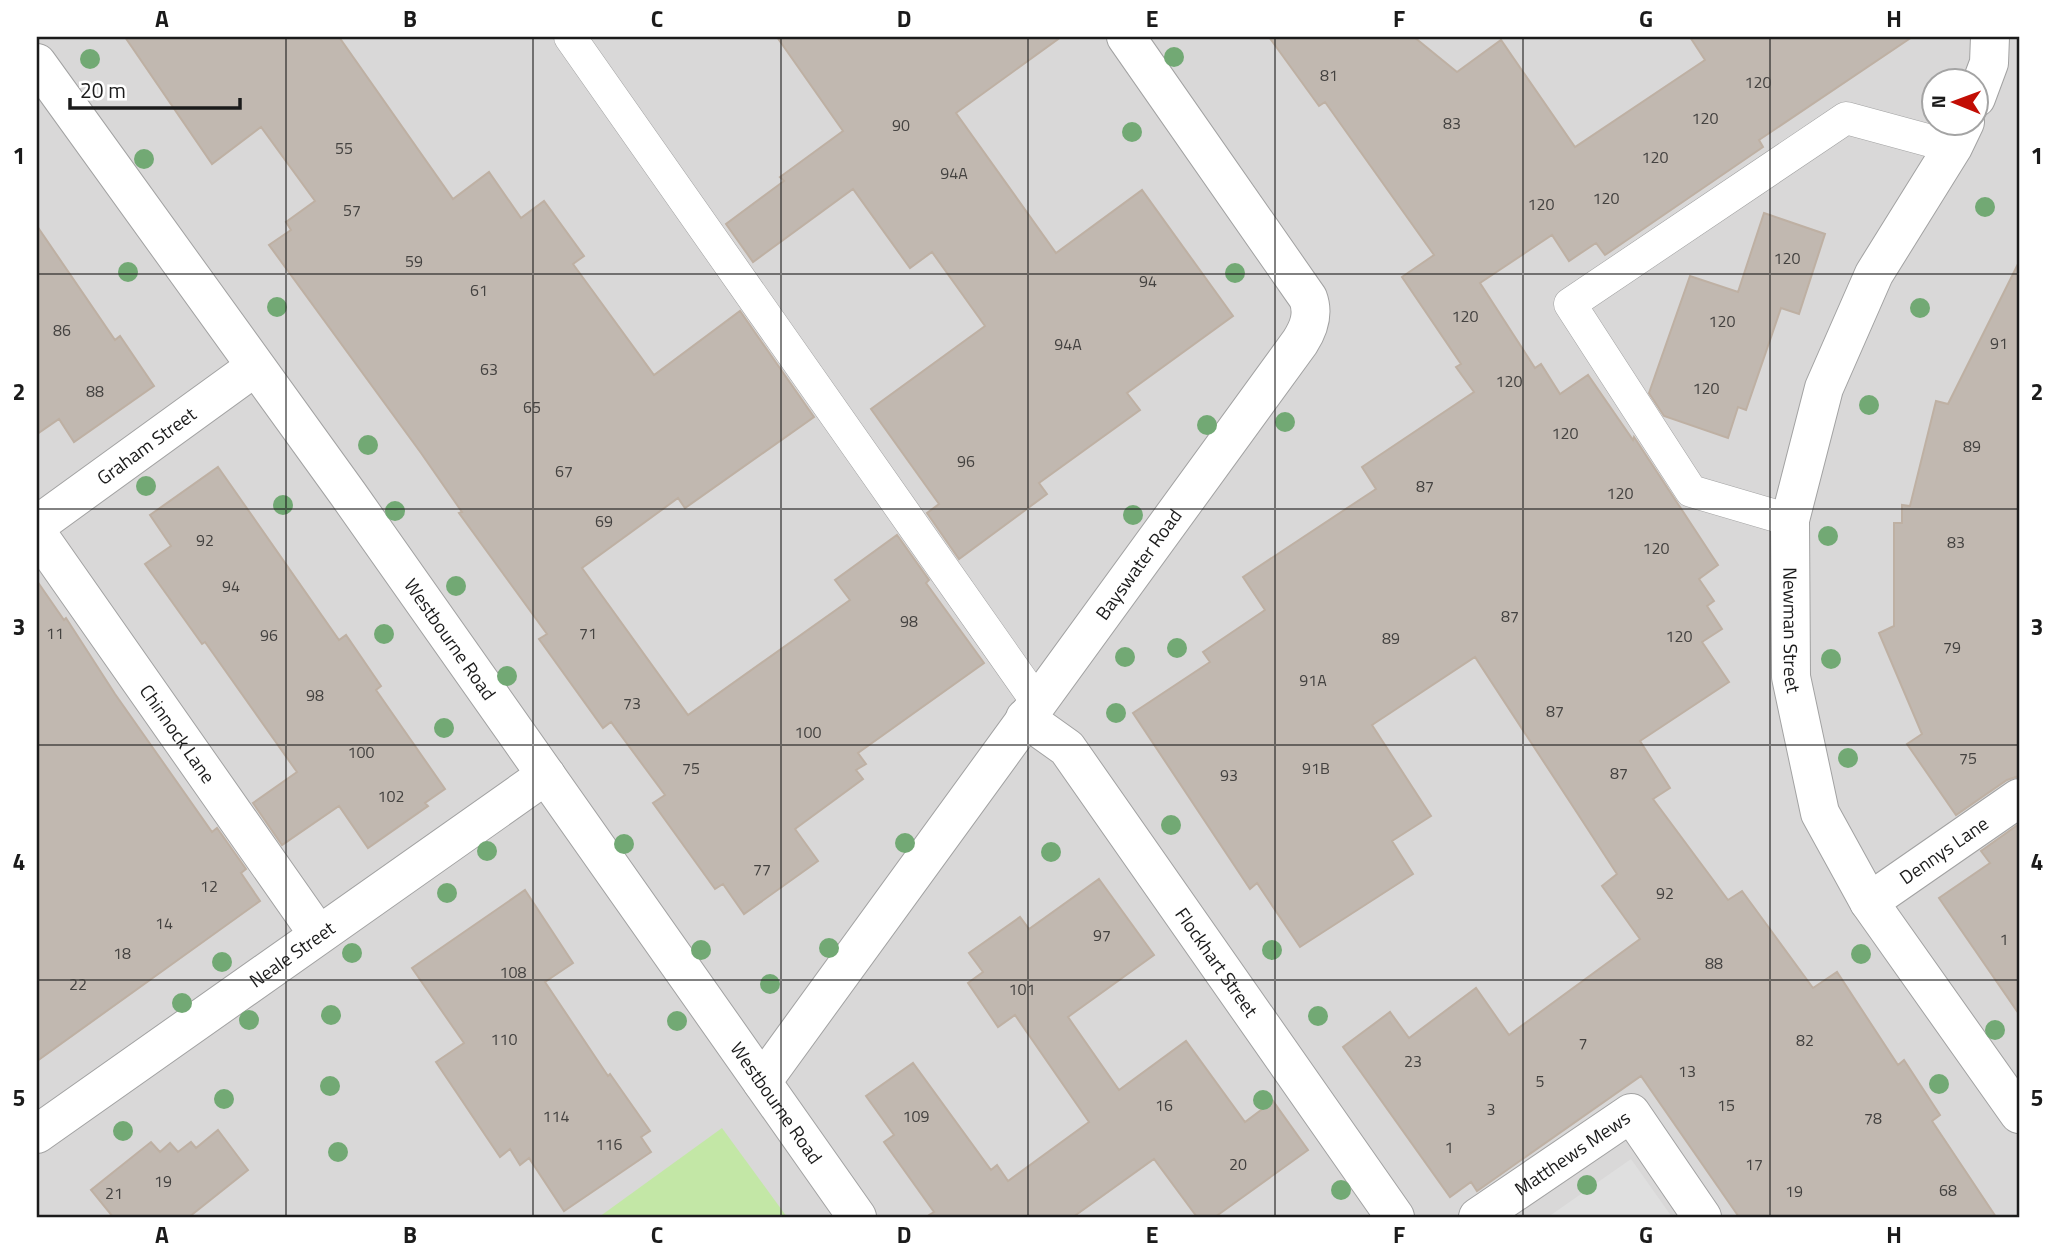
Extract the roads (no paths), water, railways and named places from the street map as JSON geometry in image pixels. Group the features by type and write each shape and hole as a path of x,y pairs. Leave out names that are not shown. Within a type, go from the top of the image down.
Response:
{"street":[{"name":"Bayswater Road","path":"762,1082 1300,342 1311,319 1312,307 1308,298 1126,37"},
{"path":"1988,66 1990,37"},
{"name":"Westbourne Road","path":"37,63 348,494 858,1217"},
{"name":"Newman Street","path":"1958,136 1874,274 1824,388 1790,520 1791,677 1819,813 1869,902 2019,1114"},
{"name":"Graham Street","path":"37,525 255,367"},
{"name":"Chinnock Lane","path":"37,533 318,934"},
{"name":"Flockhart Street","path":"1031,710 1066,748 1395,1217"},
{"name":"Neale Street","path":"37,1134 546,775"},
{"name":"Dennys Lane","path":"1869,902 2019,798"},
{"name":"Matthews Mews","path":"1478,1217 1631,1114 1702,1217"}],"lane":[{"path":"570,37 1031,710"},
{"path":"1790,520 1691,491 1570,304 1846,118 1920,129"}]}
